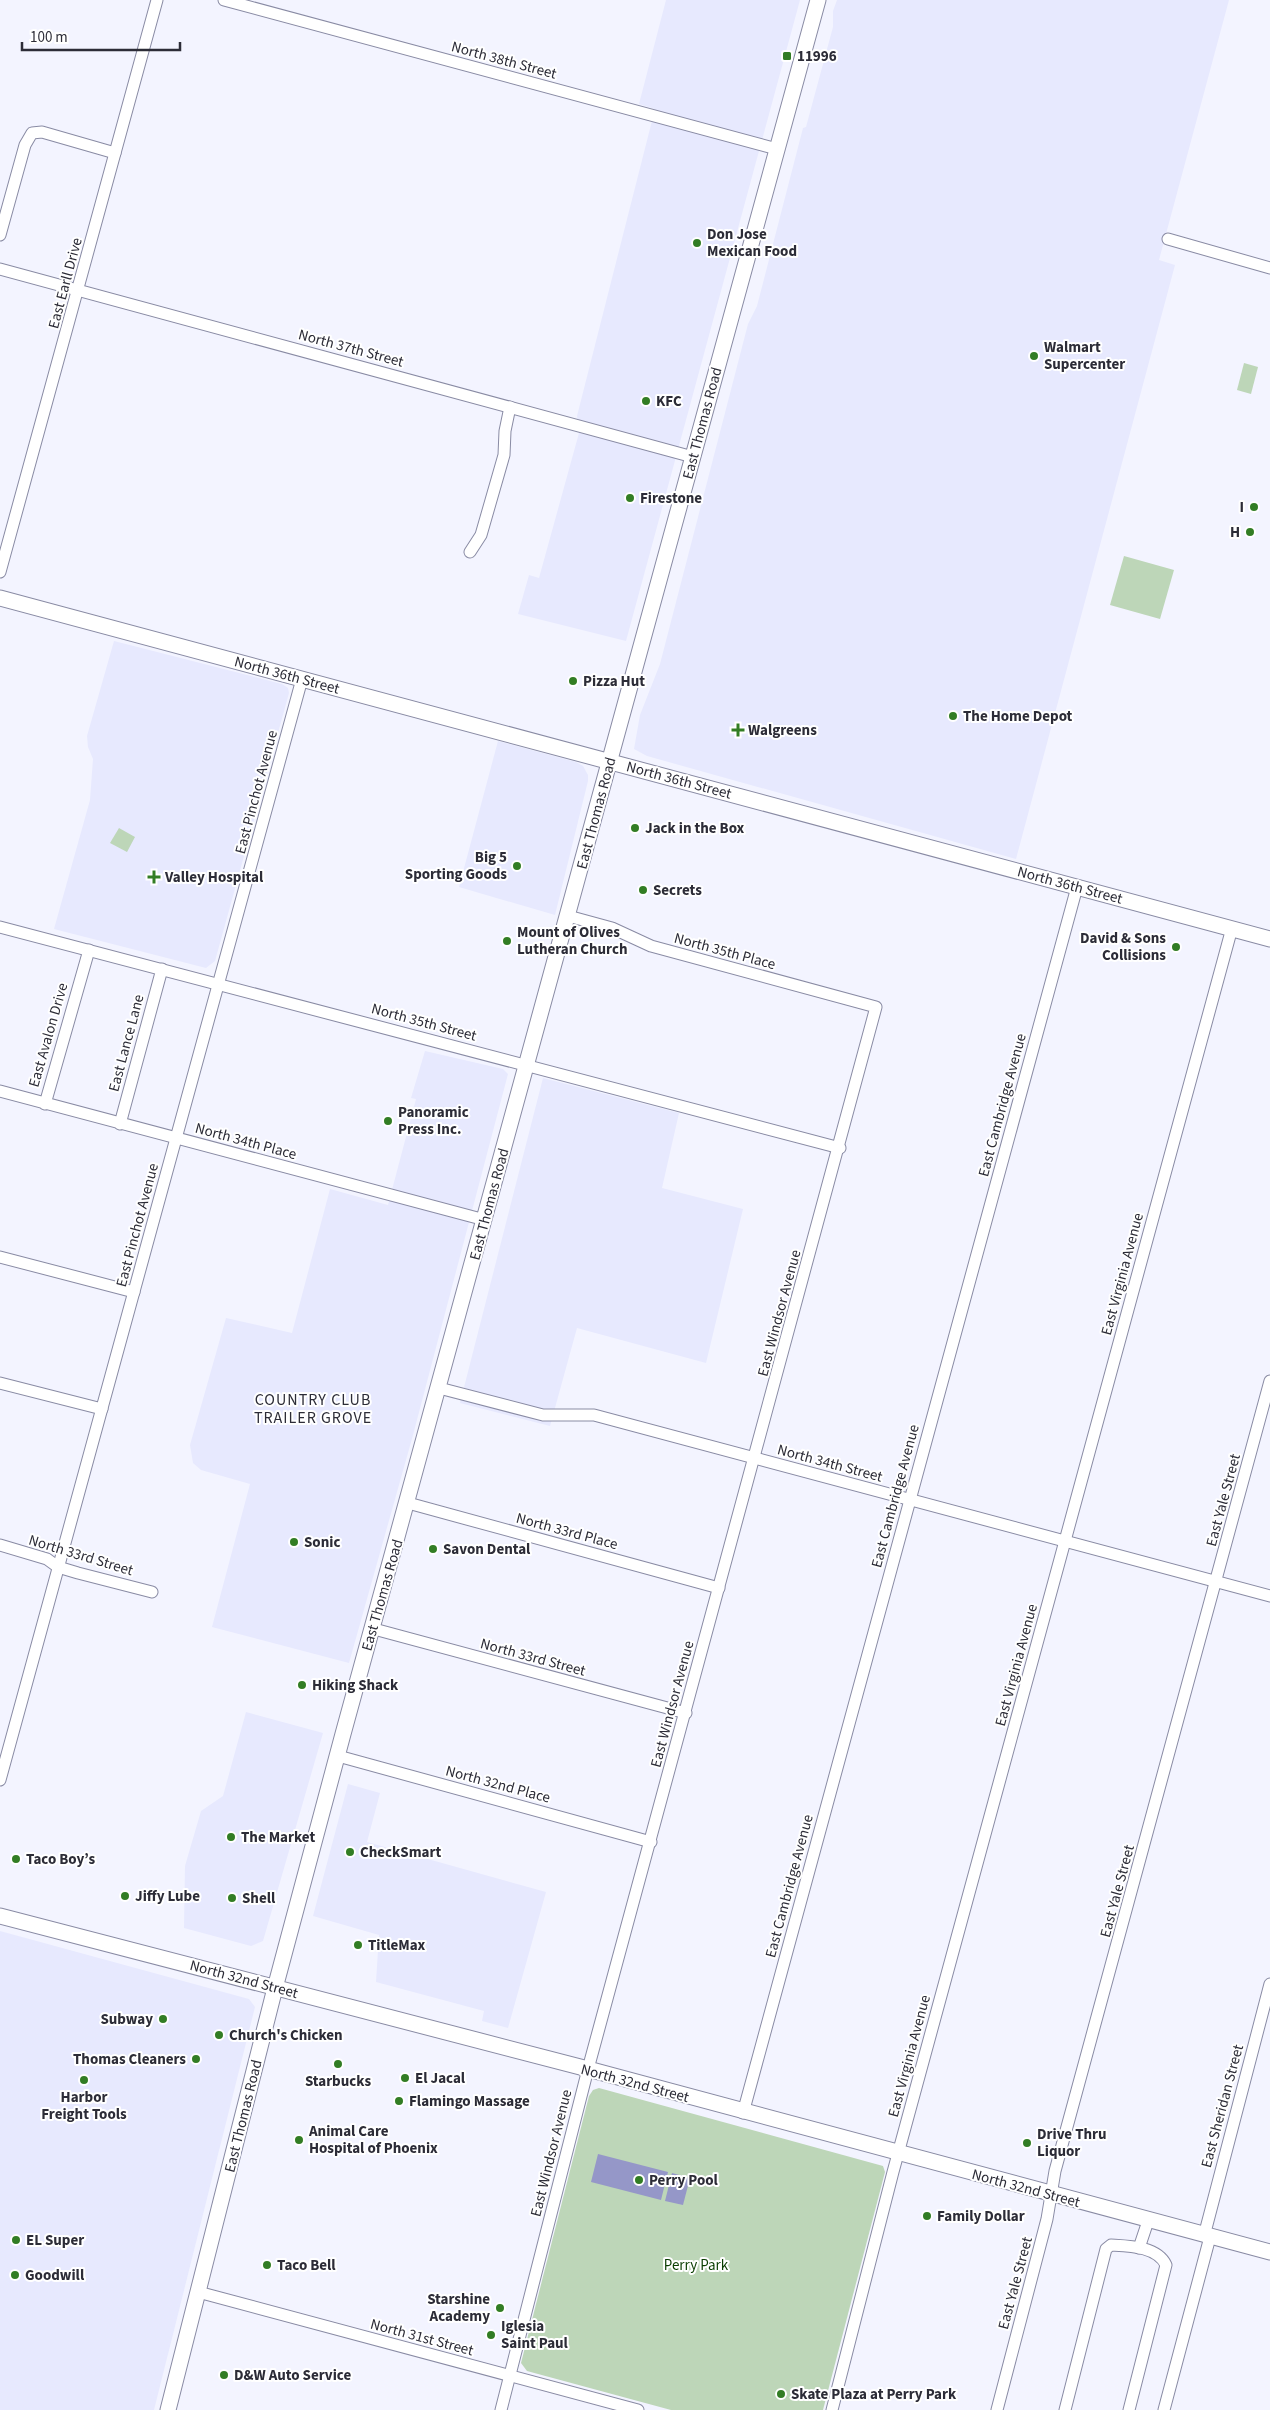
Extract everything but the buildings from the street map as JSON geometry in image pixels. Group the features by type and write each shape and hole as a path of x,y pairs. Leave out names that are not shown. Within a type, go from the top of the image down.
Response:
{"main road":[{"name":"East Thomas Road","path":"168,2410 276,1988 338,1756 818,0"},
{"name":"North 36th Street","path":"0,598 1270,939"},
{"name":"North 32nd Street","path":"0,1916 588,2069 898,2154 1270,2252"}],"street":[{"name":"East Earll Drive","path":"0,572 79,290 157,0"},
{"name":"North 38th Street","path":"224,0 777,149"},
{"path":"0,234 25,145 32,133 42,132 115,153"},
{"path":"1168,239 1270,268"},
{"name":"North 37th Street","path":"0,269 693,457"},
{"path":"470,552 482,534 504,455 505,431 510,407"},
{"name":"East Pinchot Avenue","path":"0,1780 302,679"},
{"name":"East Cambridge Avenue","path":"743,2112 1077,887"},
{"name":"North 35th Place","path":"568,916 612,928 651,946 876,1007"},
{"name":"North 35th Street","path":"0,927 840,1148"},
{"name":"East Virginia Avenue","path":"832,2410 898,2154 1232,928"},
{"name":"East Avalon Drive","path":"45,1104 81,974 84,971 87,950"},
{"name":"East Lance Lane","path":"120,1124 162,969"},
{"name":"East Windsor Avenue","path":"501,2410 588,2069 840,1148 876,1007"},
{"name":"North 34th Place","path":"0,1092 485,1220"},
{"path":"0,1256 134,1292"},
{"name":"East Yale Street","path":"997,2410 1048,2219 1055,2171 1270,1381"},
{"path":"0,1383 102,1410"},
{"name":"North 34th Street","path":"439,1388 543,1415 594,1415 1270,1596"},
{"name":"North 33rd Place","path":"408,1503 719,1588"},
{"name":"North 33rd Street","path":"0,1545 47,1559 58,1567 152,1592"},
{"name":"North 33rd Street","path":"374,1629 686,1713"},
{"name":"North 32nd Place","path":"338,1756 651,1842"},
{"name":"East Sheridan Street","path":"1164,2410 1270,1984"},
{"path":"1139,2248 1148,2220"},
{"path":"1065,2410 1106,2249 1111,2244 1152,2252 1163,2260 1166,2270 1128,2410"},
{"name":"North 31st Street","path":"198,2292 638,2410"}],"shaded area":[{"path":"666,0 800,0 626,641 518,614 529,575 539,578 579,433 577,416 655,109 639,104"},
{"path":"837,0 1229,0 1159,260 1175,265 1016,859 647,756 634,749 640,715 660,664 748,324 757,306 803,128 806,127 833,27 833,11"},
{"path":"114,641 282,684 288,688 289,693 215,961 206,968 54,929 90,800 93,759 88,747 87,736"},
{"path":"498,741 576,762 583,766 588,775 555,915 459,887"},
{"path":"425,1051 503,1069 508,1074 413,1435 349,1663 212,1627 250,1484 201,1470 193,1463 190,1445 226,1318 292,1333 330,1189 388,1205 416,1099 411,1098"},
{"path":"543,1078 679,1113 662,1188 743,1209 706,1363 577,1328 550,1426 460,1403"},
{"path":"246,1712 323,1733 263,1941 251,1946 184,1928 185,1866 201,1811 223,1796"},
{"path":"348,1784 380,1793 367,1842 546,1892 508,2028 482,2021 484,2011 376,1982 379,1935 313,1916"},
{"path":"0,1931 249,1999 255,2007 154,2410 0,2410"}],"green space":[{"path":"1244,363 1258,367 1251,394 1237,390"},
{"path":"1124,556 1174,570 1160,619 1110,605"},
{"path":"119,828 135,837 127,852 110,843"},
{"name":"Perry Park","path":"599,2088 883,2166 885,2172 823,2410 671,2410 527,2371 521,2363 589,2096 593,2090"}],"water":[{"path":"598,2154 668,2172 661,2200 591,2182"},
{"path":"672,2173 690,2178 683,2205 665,2201"}],"place":[{"name":"11996","path":"787,56"},
{"name":"Don Jose Mexican Food","path":"697,243"},
{"name":"Walmart Supercenter","path":"1034,356"},
{"name":"KFC","path":"646,401"},
{"name":"Firestone","path":"630,498"},
{"name":"I","path":"1254,507"},
{"name":"H","path":"1250,532"},
{"name":"Pizza Hut","path":"573,681"},
{"name":"The Home Depot","path":"953,716"},
{"name":"Walgreens","path":"738,730"},
{"name":"Jack in the Box","path":"635,828"},
{"name":"Big 5 Sporting Goods","path":"517,866"},
{"name":"Valley Hospital","path":"154,877"},
{"name":"Secrets","path":"643,890"},
{"name":"Mount of Olives Lutheran Church","path":"507,941"},
{"name":"David & Sons Collisions","path":"1176,947"},
{"name":"Panoramic Press Inc.","path":"388,1121"},
{"name":"Sonic","path":"294,1542"},
{"name":"Savon Dental","path":"433,1549"},
{"name":"Hiking Shack","path":"302,1685"},
{"name":"The Market","path":"231,1837"},
{"name":"CheckSmart","path":"350,1852"},
{"name":"Taco Boy’s","path":"16,1859"},
{"name":"Jiffy Lube","path":"125,1896"},
{"name":"Shell","path":"232,1898"},
{"name":"TitleMax","path":"358,1945"},
{"name":"Subway","path":"163,2019"},
{"name":"Church's Chicken","path":"219,2035"},
{"name":"Thomas Cleaners","path":"196,2059"},
{"name":"Starbucks","path":"338,2064"},
{"name":"El Jacal","path":"405,2078"},
{"name":"Harbor Freight Tools","path":"84,2080"},
{"name":"Flamingo Massage","path":"399,2101"},
{"name":"Animal Care Hospital of Phoenix","path":"299,2140"},
{"name":"Drive Thru Liquor","path":"1027,2143"},
{"name":"Perry Pool","path":"639,2180"},
{"name":"Family Dollar","path":"927,2216"},
{"name":"EL Super","path":"16,2240"},
{"name":"Taco Bell","path":"267,2265"},
{"name":"Goodwill","path":"15,2275"},
{"name":"Starshine Academy","path":"500,2308"},
{"name":"Iglesia Saint Paul","path":"491,2335"},
{"name":"D&W Auto Service","path":"224,2375"},
{"name":"Skate Plaza at Perry Park","path":"781,2394"}],"district":[{"name":"COUNTRY CLUB TRAILER GROVE","path":"313,1408"}]}
